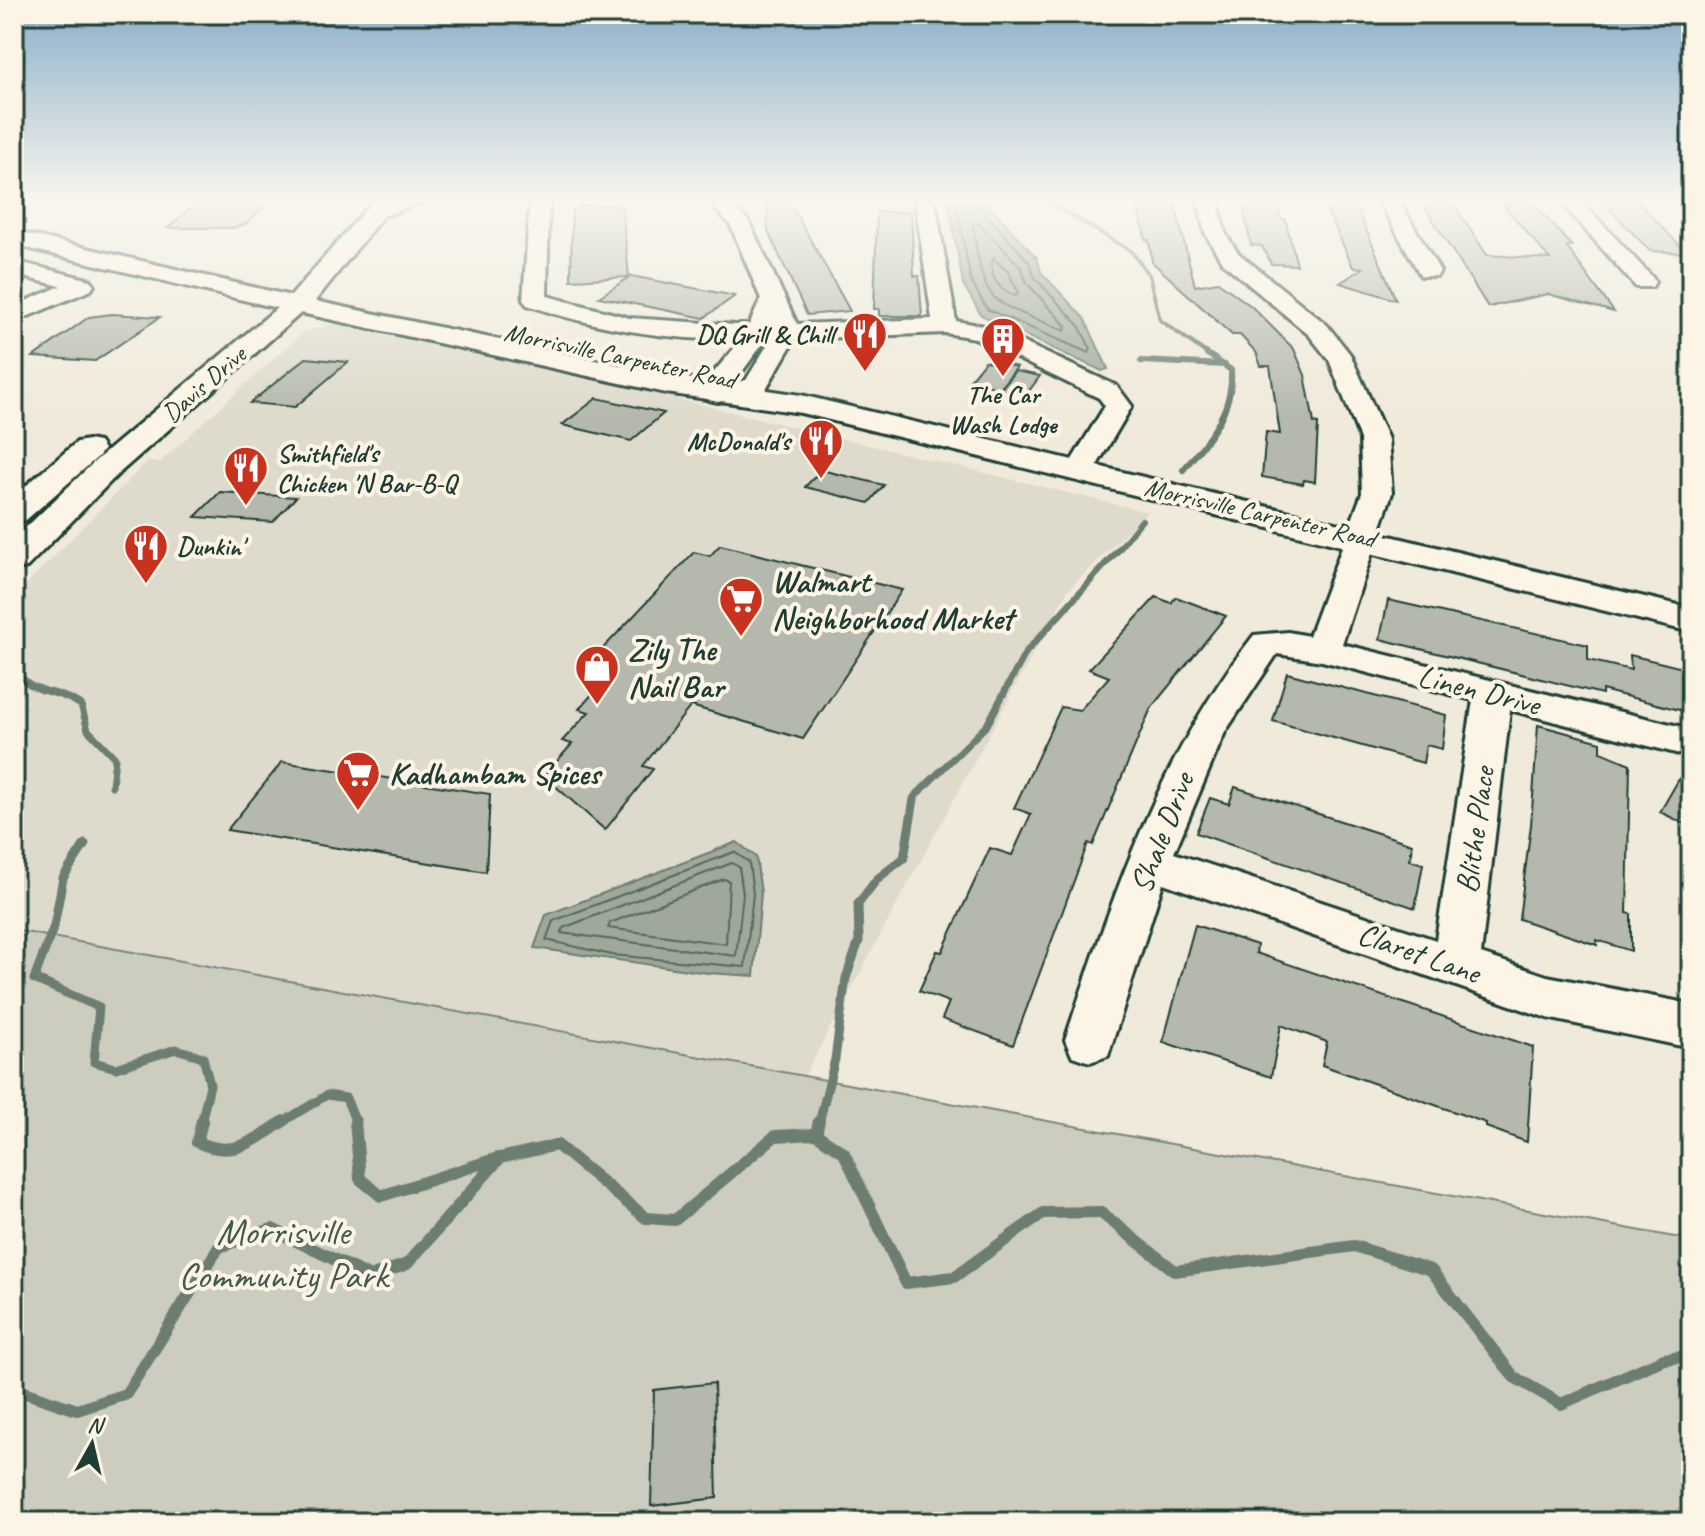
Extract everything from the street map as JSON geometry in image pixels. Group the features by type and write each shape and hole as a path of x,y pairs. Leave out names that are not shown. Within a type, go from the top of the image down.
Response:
{"main road":[{"name":"Morrisville Carpenter Road","path":"196,273 292,291"},
{"name":"Morrisville Carpenter Road","path":"211,273 801,404 1360,537 1691,620"},
{"name":"Davis Drive","path":"14,559 311,273"},
{"name":"Davis Drive","path":"14,513 292,291"},
{"name":"Morrisville Carpenter Road","path":"719,387 755,386 801,404"},
{"name":"Morrisville Carpenter Road","path":"1485,568 1614,586 1691,603"}],"street":[{"path":"14,315 83,285 33,273"},
{"path":"536,273 535,300 555,309 677,333 945,326 981,332 1108,392 1116,399 1119,406 1080,471"},
{"path":"755,386 778,351 787,329 781,308 773,301 759,273"},
{"path":"936,273 945,326"},
{"path":"1249,273 1318,330 1348,371 1374,439 1379,474 1377,493 1322,650"},
{"path":"1635,273 1644,282"},
{"path":"719,387 751,347 761,330 767,306 773,301"},
{"name":"Linen Drive","path":"1267,643 1288,643 1322,650 1691,743"},
{"name":"Shale Drive","path":"1090,1040 1189,762 1216,709 1267,643"},
{"name":"Blithe Place","path":"1456,966 1493,694"},
{"name":"Claret Lane","path":"1151,862 1547,997 1691,1026"}],"shaded area":[{"path":"333,324 615,384 1147,512 1067,591 804,1076 14,930 14,597 147,462 160,462 303,332"}],"green space":[{"name":"Morrisville Community Park","path":"14,930 1691,1240 1691,1522 14,1522"}],"water":[{"path":"961,273 1042,273 1085,319 1108,369 1102,371 981,315 963,284"},
{"path":"737,842 756,857 761,893 754,976 708,973 534,948 546,915"}],"building":[{"path":"571,273 629,273 629,277 571,280"},
{"path":"787,273 829,273 850,311 807,315"},
{"path":"875,273 914,273 914,276 919,276 922,316 879,316 879,309 874,309"},
{"path":"1164,273 1192,273 1195,286 1218,282 1251,306 1294,349 1305,375 1314,423 1318,424 1315,482 1304,480 1303,484 1262,477 1266,432 1280,434 1270,366 1261,366 1256,352 1240,335 1232,335"},
{"path":"1356,273 1384,273 1396,300 1340,283"},
{"path":"1466,273 1585,273 1614,312 1548,294 1488,307"},
{"path":"631,276 735,296 704,318 599,297"},
{"path":"112,314 160,317 95,361 33,357 89,317"},
{"path":"306,358 348,362 295,407 250,403"},
{"path":"985,361 1017,367 1000,388 968,382"},
{"path":"1015,371 1040,376 1026,395 1000,390"},
{"path":"597,398 664,413 631,441 562,425"},
{"name":"McDonald's","path":"821,470 884,485 869,503 805,487"},
{"name":"Smithfield's Chicken 'N Bar-B-Q","path":"220,492 296,497 273,522 195,517"},
{"name":"Walmart Neighborhood Market","path":"720,545 902,590 803,739 691,706 643,766 653,769 605,830 544,776 572,744 562,741 589,712 579,709 605,680 595,677 608,663 593,659 694,552 710,556"},
{"path":"1156,597 1171,603 1176,597 1226,616 1151,708 1093,845 1088,843 1013,1045 942,1019 949,1002 919,991 937,951 942,952 990,848 1012,855 1031,814 1014,808 1061,707 1080,710 1109,677 1089,669"},
{"path":"1388,600 1588,645 1588,660 1631,670 1630,655 1691,670 1691,713 1380,639"},
{"path":"1287,673 1446,715 1442,749 1426,745 1423,763 1273,721"},
{"path":"1538,725 1601,742 1601,752 1630,764 1627,913 1631,914 1631,951 1597,940 1597,945 1519,919 1531,825"},
{"path":"1691,760 1691,827 1660,812"},
{"path":"282,762 490,794 486,872 227,830"},
{"path":"1235,787 1412,844 1410,860 1423,864 1415,908 1196,833 1210,798 1229,804"},
{"path":"1195,925 1257,945 1256,953 1533,1047 1527,1142 1486,1127 1486,1123 1322,1065 1327,1042 1281,1025 1271,1077 1163,1042"},
{"path":"714,1383 717,1498 651,1506 654,1390"}],"waterway":[{"path":"1147,273 1160,320 1209,355"},
{"path":"1206,353 1224,365"},
{"path":"1141,361 1224,365"},
{"path":"1183,470 1224,412 1231,385 1231,370 1224,365"},
{"path":"1118,550 1142,520"},
{"path":"914,801 915,796 987,725 1026,652 1120,548"},
{"path":"14,670 30,684 81,705 88,730 115,758 112,786"},
{"path":"819,1123 835,1059 846,978 859,941 858,904 877,879 904,858 914,799"},
{"path":"85,844 63,878 54,926 34,979 99,1007 94,1062 116,1068 176,1049 203,1057 210,1085 201,1123"},
{"path":"281,1123 327,1095 346,1098 356,1123"},
{"path":"202,1121 197,1142 222,1149 252,1141 284,1121"},
{"path":"355,1121 360,1179 381,1196 498,1158"},
{"path":"816,1134 819,1121"},
{"path":"14,1389 77,1410 126,1394 219,1247 272,1229 370,1277 407,1264 500,1158 557,1145 646,1218 675,1220 775,1136 816,1134"},
{"path":"816,1134 844,1153 906,1283 954,1277 1043,1213 1100,1212 1175,1271 1354,1246 1431,1270 1514,1377 1561,1404 1664,1359 1691,1356"}],"place":[{"name":"DQ Grill & Chill","path":"865,373"},
{"name":"The Car Wash Lodge","path":"1003,378"},
{"name":"McDonald's","path":"821,480"},
{"name":"Smithfield's Chicken 'N Bar-B-Q","path":"246,507"},
{"name":"Dunkin'","path":"146,585"},
{"name":"Walmart Neighborhood Market","path":"741,638"},
{"name":"Zily The Nail Bar","path":"597,706"},
{"name":"Kadhambam Spices","path":"358,812"}]}
